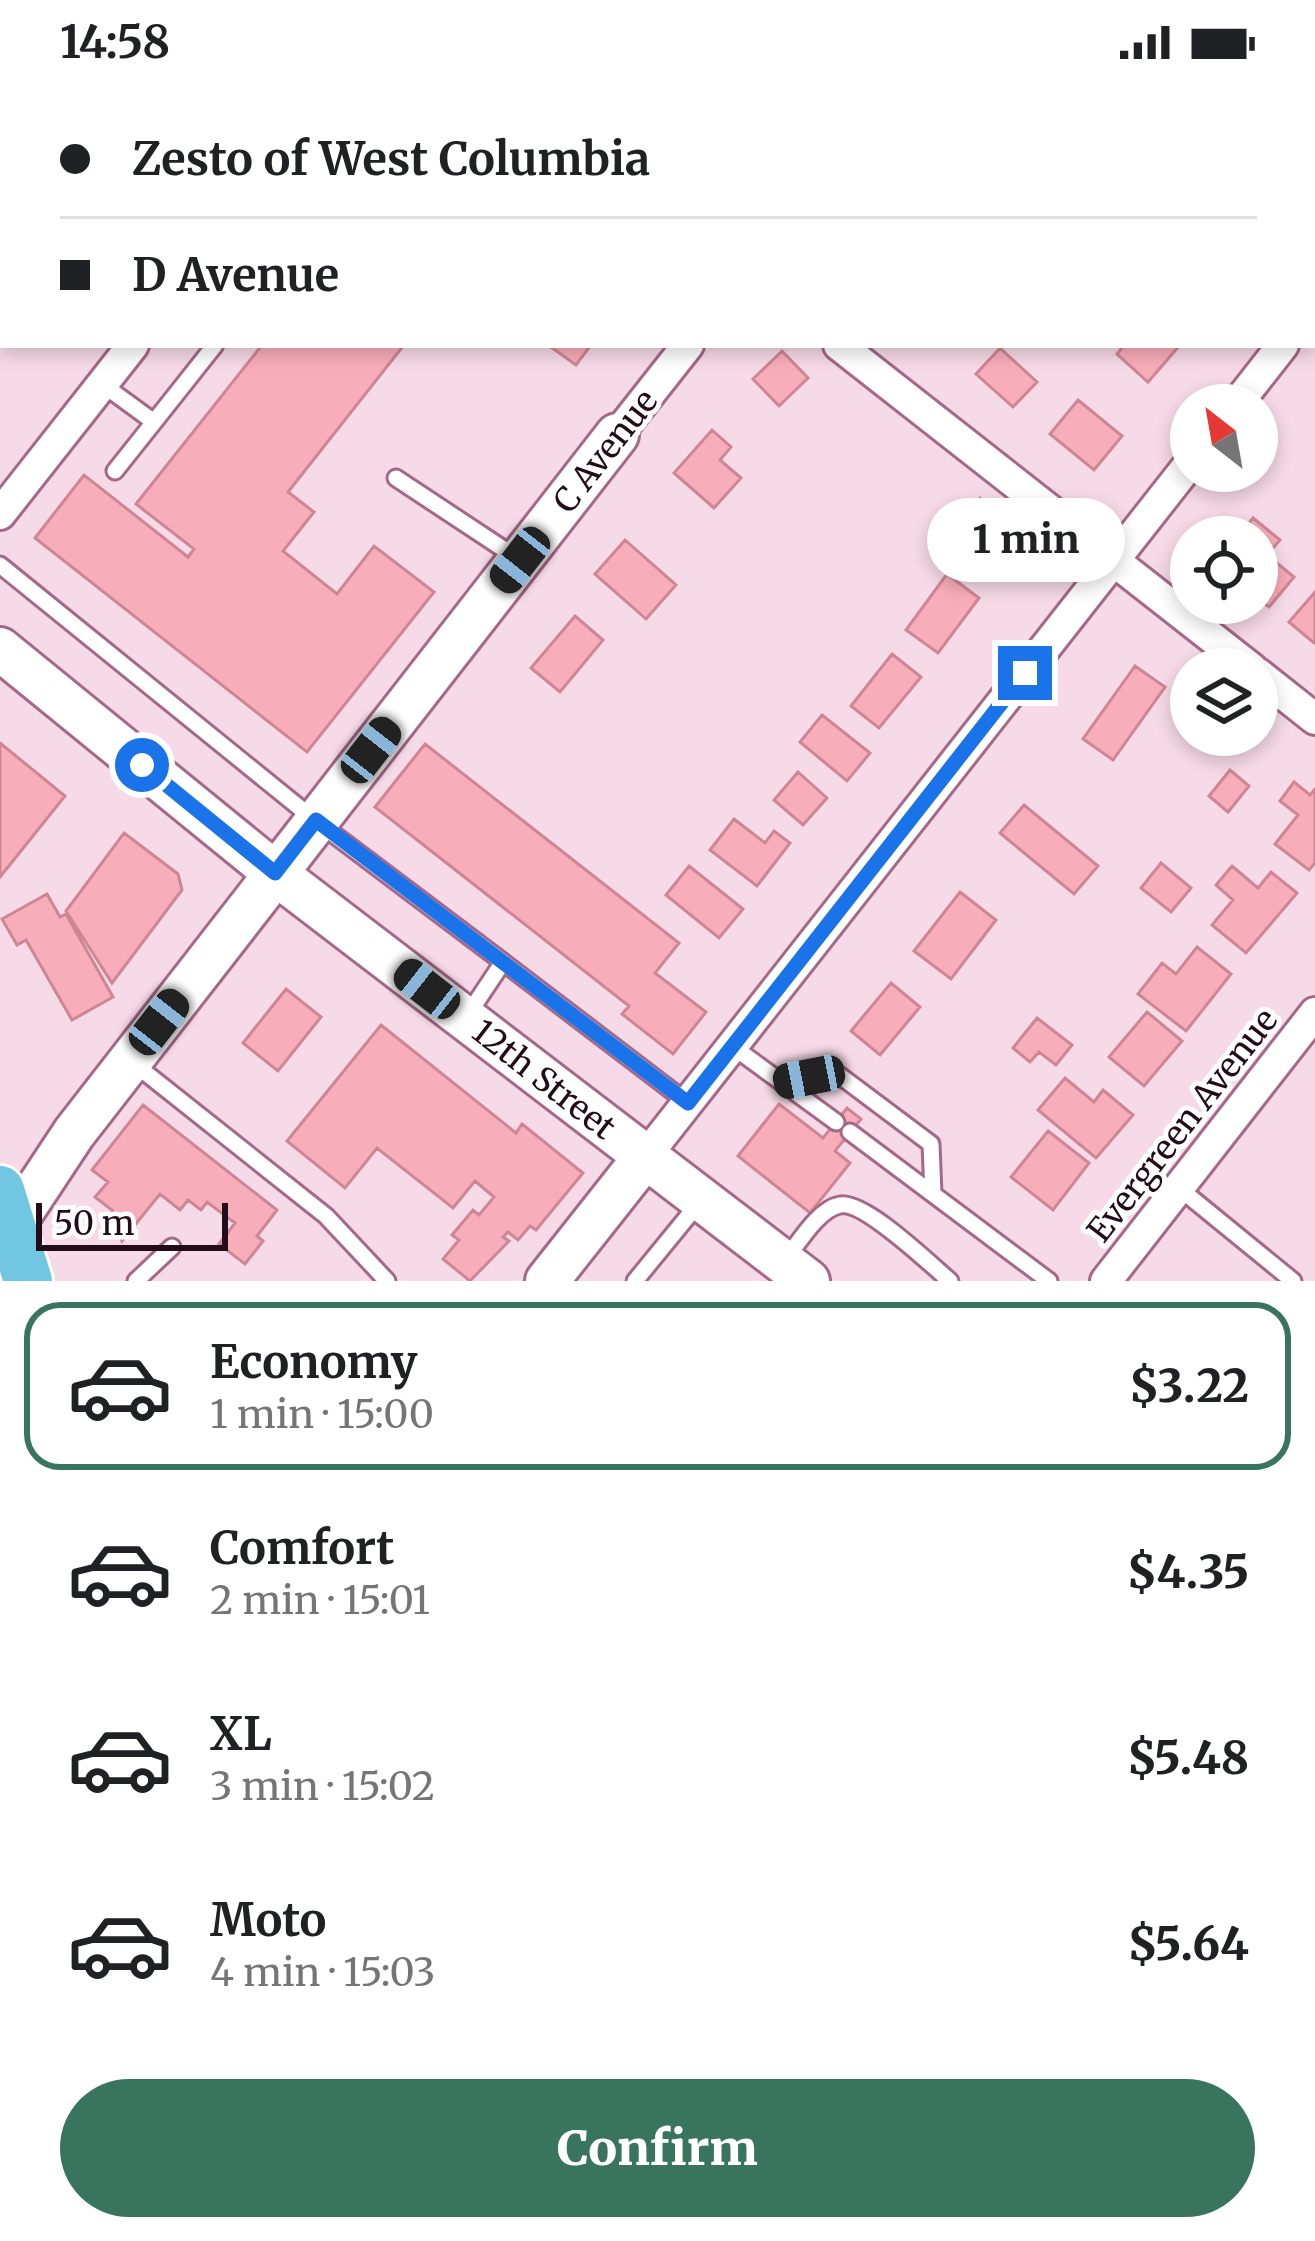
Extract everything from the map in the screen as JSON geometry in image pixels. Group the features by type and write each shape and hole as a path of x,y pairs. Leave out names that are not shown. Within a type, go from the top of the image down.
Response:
{"main road":[{"name":"C Avenue","path":"4,1222 617,435"},
{"name":"12th Street","path":"0,650 275,873 796,1272"},
{"path":"547,1281 646,1157"},
{"path":"4,1222 28,1281"}],"street":[{"path":"0,514 131,348"},
{"name":"C Avenue","path":"617,435 686,348"},
{"path":"843,348 1225,648"},
{"path":"1252,384 1281,348"},
{"path":"646,1157 1170,489"},
{"path":"1278,689 1315,718"},
{"name":"Evergreen Avenue","path":"1106,1281 1315,1013"}],"lane":[{"path":"116,471 213,348"},
{"path":"102,384 154,422"},
{"path":"396,478 520,560"},
{"path":"0,565 316,820 688,1103"},
{"path":"465,1018 503,962"},
{"path":"732,1046 1049,1281"},
{"path":"130,1060 326,1216 387,1281"},
{"path":"782,1083 835,1072 931,1144 933,1195"},
{"path":"1179,1188 1293,1281"},
{"path":"635,1281 701,1200"},
{"path":"796,1272 824,1214 840,1205 860,1208 950,1281"},
{"path":"136,1281 172,1247"}],"building":[{"path":"260,348 402,348 288,492 314,512 283,551 337,594 374,546 434,592 307,752 35,538 84,475 188,557 194,549 136,504"},
{"path":"552,348 589,348 576,365"},
{"path":"1000,348 1037,382 1013,407 976,374"},
{"path":"1122,348 1177,348 1148,382 1117,354"},
{"path":"782,351 808,378 779,406 753,379"},
{"path":"1078,400 1122,436 1094,470 1050,434"},
{"path":"712,430 731,447 720,460 741,478 714,508 674,473"},
{"path":"980,498 1026,539 1000,569 953,528"},
{"path":"625,540 676,585 646,619 595,574"},
{"path":"1278,564 1294,577 1278,596"},
{"path":"947,574 979,598 938,653 906,630"},
{"path":"1315,592 1315,643 1314,643 1289,622"},
{"path":"575,616 603,640 560,692 531,668"},
{"path":"892,654 921,677 879,728 851,706"},
{"path":"1135,666 1165,687 1113,760 1083,739"},
{"path":"822,715 870,753 847,781 800,742"},
{"path":"0,743 65,796 0,877"},
{"path":"425,744 679,943 655,973 706,1012 673,1054 622,1014 629,1006 375,807"},
{"path":"1230,770 1249,786 1228,812 1209,796"},
{"path":"798,772 827,798 803,825 774,800"},
{"path":"1294,782 1310,795 1315,789 1315,863 1309,870 1275,844 1298,815 1280,801"},
{"path":"1024,805 1098,866 1074,894 1000,833"},
{"path":"734,819 765,843 774,831 790,843 757,886 710,850"},
{"path":"124,833 178,874 182,890 112,983 66,911"},
{"path":"1161,863 1191,888 1171,912 1141,888"},
{"path":"689,866 743,909 719,938 666,895"},
{"path":"1232,866 1258,888 1271,872 1297,893 1246,953 1212,925 1233,900 1216,885"},
{"path":"960,892 996,920 951,979 914,951"},
{"path":"47,894 60,917 66,914 113,997 72,1020 26,940 17,945 2,919"},
{"path":"1197,947 1231,974 1186,1031 1138,994 1162,963 1176,974"},
{"path":"891,983 920,1007 880,1055 851,1031"},
{"path":"286,989 321,1017 278,1071 243,1043"},
{"path":"1147,1012 1182,1041 1144,1086 1109,1057"},
{"path":"1037,1018 1072,1045 1056,1065 1039,1052 1030,1062 1013,1048"},
{"path":"381,1025 516,1133 522,1124 583,1173 536,1230 530,1226 518,1240 508,1232 503,1237 509,1241 470,1281 443,1259 459,1240 452,1235 473,1210 479,1215 494,1197 475,1181 453,1208 377,1148 345,1188 287,1141"},
{"path":"1065,1078 1094,1102 1103,1090 1133,1115 1096,1158 1038,1110"},
{"path":"779,1104 823,1138 847,1108 861,1119 835,1151 850,1163 810,1213 738,1156"},
{"path":"143,1105 277,1210 257,1236 263,1241 245,1264 219,1244 235,1223 207,1202 201,1210 188,1200 180,1210 160,1194 122,1241 113,1211 95,1197 108,1182 92,1170"},
{"path":"1048,1131 1089,1163 1053,1210 1011,1177"}],"route":[{"path":"142,765 275,873 316,820 688,1103 1025,673"}]}
